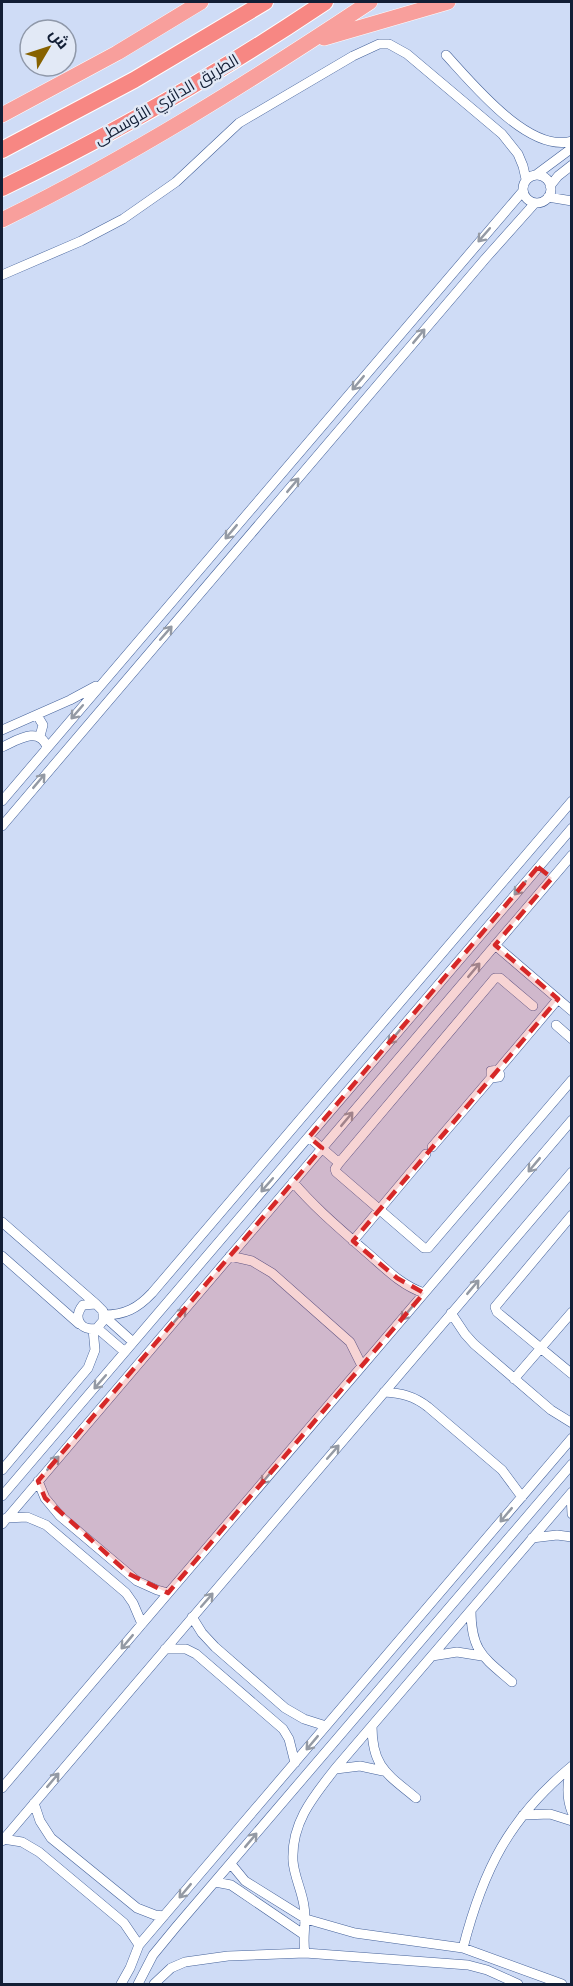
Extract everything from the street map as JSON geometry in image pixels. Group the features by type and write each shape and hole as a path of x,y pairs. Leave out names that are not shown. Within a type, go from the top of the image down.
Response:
{"highway":[{"path":"2,115 117,53 201,2"},
{"name":"الطريق الدائري الأوسطى","path":"2,150 126,85 265,2"},
{"name":"الطريق الدائري الأوسطى","path":"2,188 83,147 168,99 325,2"},
{"path":"2,220 88,176 166,132 370,2"},
{"path":"299,47 349,30 448,2"}],"street":[{"path":"2,275 81,241 123,219 176,182 238,123 352,56 379,44 389,44 407,54 502,134 518,154 526,179 523,191 2,801"},
{"path":"447,55 484,96 526,131 546,141 556,143 572,141"},
{"path":"526,179 537,174 572,148"},
{"path":"548,197 550,186 572,165"},
{"path":"537,174 546,178 550,186"},
{"path":"523,191 527,199 535,203"},
{"path":"2,826 535,203 548,197 572,201"},
{"path":"208,558 221,569"},
{"path":"2,730 82,694 105,679"},
{"path":"38,715 43,725 40,736"},
{"path":"2,747 33,735 40,736 47,747"},
{"path":"104,1316 136,1308 152,1293 572,801"},
{"path":"2,1496 572,828"},
{"path":"4,1521 572,855"},
{"path":"538,867 552,878"},
{"path":"495,945 572,1011"},
{"path":"533,1006 500,978 495,978 335,1169 424,1248 428,1248 572,1080"},
{"path":"353,1241 558,999"},
{"path":"556,1025 572,1039"},
{"path":"3,1784 572,1120"},
{"path":"309,1137 339,1163"},
{"path":"2,1840 572,1172"},
{"path":"293,1182 353,1241 405,1285 424,1293"},
{"path":"572,1215 495,1307 497,1312 572,1374"},
{"path":"2,1222 96,1304 104,1316 134,1342"},
{"path":"2,1256 89,1330 101,1325 104,1316"},
{"path":"230,1256 252,1261 272,1273 350,1342 362,1366"},
{"path":"81,1325 78,1317 80,1309 87,1304 96,1304"},
{"path":"514,1379 572,1312"},
{"path":"451,1313 465,1334 514,1379 551,1410 572,1423"},
{"path":"95,1329 125,1352"},
{"path":"2,1470 87,1368 95,1350 95,1329"},
{"path":"384,1392 408,1395 418,1399 502,1470 522,1497"},
{"path":"121,1984 139,1945 572,1438"},
{"path":"138,1984 153,1955 572,1464"},
{"path":"38,1481 45,1498 57,1513 137,1581 168,1593"},
{"path":"571,1492 572,1514"},
{"path":"305,1953 303,1934 306,1919 293,1862 298,1825 306,1808 335,1769 571,1492"},
{"path":"4,1521 27,1517 46,1525 126,1593 133,1602 142,1624"},
{"path":"532,1538 557,1535 572,1537"},
{"path":"471,1610 473,1634 482,1656 512,1682"},
{"path":"192,1617 215,1647 285,1708 304,1719 326,1726"},
{"path":"165,1649 186,1649 196,1653 274,1719 289,1739 295,1763"},
{"path":"432,1656 457,1652 482,1656"},
{"path":"372,1672 374,1680 385,1682"},
{"path":"348,1701 352,1699 359,1703 360,1711"},
{"path":"372,1726 374,1750 384,1771 416,1798"},
{"path":"335,1769 360,1766 384,1771"},
{"path":"571,1767 567,1781 567,1796 572,1812"},
{"path":"468,1965 467,1949 477,1899 500,1848 523,1815 571,1767"},
{"path":"34,1803 40,1821 51,1838 137,1908 154,1915 164,1916"},
{"path":"523,1815 550,1814 572,1821"},
{"path":"2,1840 22,1842 39,1852 124,1923 139,1945"},
{"path":"231,1864 244,1881 306,1919 355,1933 467,1949 562,1984"},
{"path":"215,1882 231,1885 303,1934"},
{"path":"154,1984 171,1968 193,1960 228,1956 305,1953 468,1965 487,1970 518,1984"}],"highlighted area":[{"path":"538,867 552,878 495,945 558,999 353,1241 397,1278 424,1293 168,1593 129,1574 45,1498 38,1481 322,1148 309,1137"}]}
